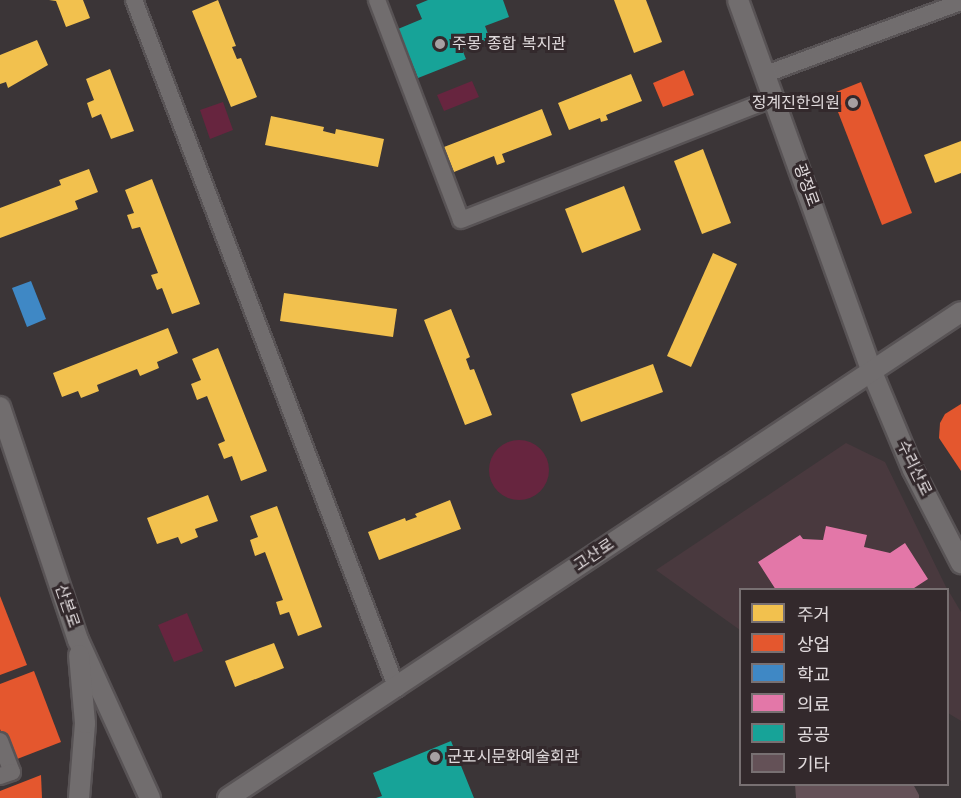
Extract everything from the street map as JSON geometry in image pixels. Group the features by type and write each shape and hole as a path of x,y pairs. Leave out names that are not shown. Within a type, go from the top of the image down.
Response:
{"street":[{"path":"134,0 397,689"},
{"path":"377,0 460,220 774,98"},
{"name":"광정로","path":"738,0 872,372"},
{"path":"766,74 961,3"},
{"name":"고산로","path":"228,798 397,689 961,312"},
{"name":"수리산로","path":"872,372 913,470 958,550"},
{"name":"산본로","path":"0,408 78,640 150,798"},
{"path":"78,640 85,723 79,798"},
{"path":"0,741 6,774"},
{"path":"252,798 262,776"}],"shaded area":[{"path":"472,81 479,97 444,111 437,95"},
{"path":"223,102 233,130 210,139 200,110"},
{"path":"513,440 525,440 541,448 547,458 549,470 547,482 541,492 525,500 513,500 497,492 489,476 489,464 497,448"},
{"path":"846,443 885,462 947,588 739,588 739,629 656,570"},
{"path":"949,592 961,612 961,721 949,714"},
{"path":"187,613 203,651 174,662 158,625"}],"building: 주거":[{"path":"49,0 83,0 90,18 66,27 56,1"},
{"path":"218,0 236,46 232,47 237,59 241,58 257,97 231,107 192,11"},
{"path":"614,0 646,0 662,42 634,53"},
{"path":"37,40 48,65 8,88 6,82 0,84 0,55"},
{"path":"110,69 134,131 111,139 101,114 92,118 87,103 94,100 86,79"},
{"path":"631,74 642,101 606,115 608,120 601,122 600,118 569,130 558,103"},
{"path":"542,109 552,135 502,154 505,162 497,165 494,156 454,172 444,147"},
{"path":"271,116 324,127 323,131 335,134 336,129 384,139 378,167 265,145"},
{"path":"961,141 961,173 935,183 924,155"},
{"path":"703,149 731,223 702,234 674,161"},
{"path":"89,169 98,192 75,201 78,209 0,238 0,208 61,185 59,180"},
{"path":"152,179 200,304 172,314 162,288 157,290 151,275 158,273 140,227 132,229 127,215 134,213 125,190"},
{"path":"624,186 641,230 582,253 565,209"},
{"path":"713,253 737,264 691,367 667,356"},
{"path":"284,293 397,309 393,337 280,321"},
{"path":"451,309 470,357 466,359 470,370 474,369 492,415 465,425 424,320"},
{"path":"168,328 178,353 157,362 159,368 140,376 137,369 97,385 99,391 81,398 78,391 62,397 53,373"},
{"path":"218,348 267,471 241,481 232,456 224,459 218,444 225,441 207,396 197,400 191,384 201,380 192,359"},
{"path":"653,364 663,392 581,422 571,394"},
{"path":"208,495 218,521 195,529 198,537 181,544 178,537 157,544 147,518"},
{"path":"450,500 461,529 379,560 368,532 405,518 406,521 417,517 415,514"},
{"path":"277,506 322,627 298,636 289,612 280,615 276,602 283,600 265,552 255,556 250,540 258,537 250,516"},
{"path":"274,643 284,668 235,687 225,661"}],"building: 상업":[{"path":"684,70 694,95 663,107 653,83"},
{"path":"861,82 912,213 882,225 831,94"},
{"path":"961,404 961,471 939,438 940,423 945,414"},
{"path":"0,596 27,665 0,675"},
{"path":"34,671 61,742 12,761 0,729 0,684"},
{"path":"41,775 42,798 0,798 0,791"}],"building: 학교":[{"path":"31,281 46,319 27,327 12,288"}],"building: 의료":[{"path":"826,526 867,535 864,547 890,553 905,543 928,579 914,588 775,588 758,562 800,535 803,539 823,540"}],"building: 공공":[{"name":"주몽 종합 복지관","path":"428,0 503,0 509,17 485,26 490,39 462,49 466,59 418,78 398,29 422,19 416,5"},
{"name":"군포시문화예술회관","path":"451,741 474,798 376,798 382,796 373,773"}],"building: 기타":[{"path":"795,786 914,786 919,795 919,798 796,798"}],"place":[{"name":"주몽 종합 복지관","path":"440,44"},
{"name":"정계진한의원","path":"853,103"},
{"name":"군포시문화예술회관","path":"435,757"}]}
